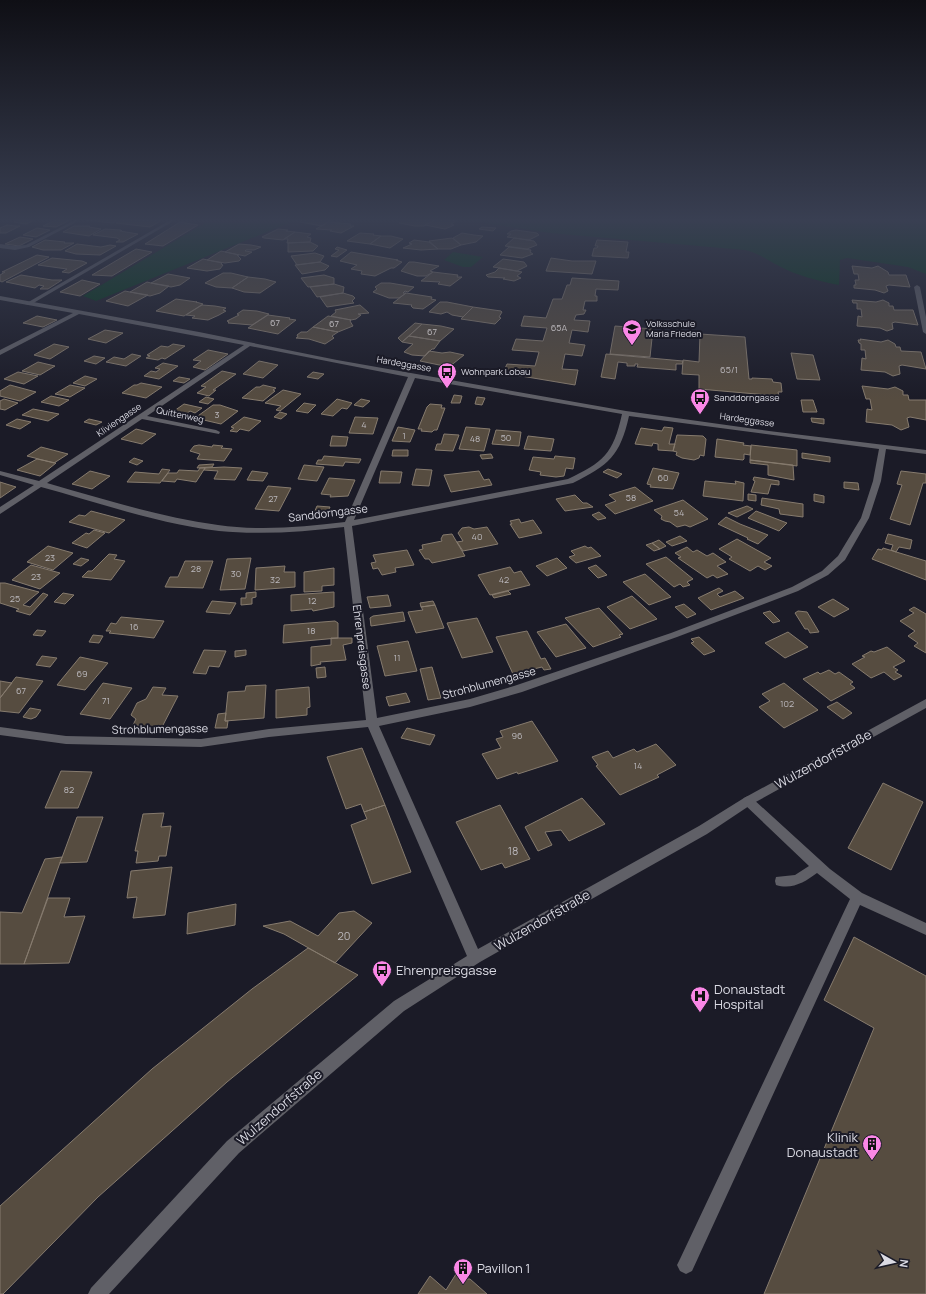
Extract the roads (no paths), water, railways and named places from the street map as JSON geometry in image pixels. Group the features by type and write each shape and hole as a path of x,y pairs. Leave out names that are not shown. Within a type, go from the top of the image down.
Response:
{"street":[{"path":"28,304 71,279"},
{"path":"917,287 926,332"},
{"name":"Hardeggasse","path":"0,298 412,376 626,413 926,452"},
{"path":"0,354 79,312"},
{"name":"Kliviengasse","path":"0,511 248,345"},
{"path":"348,524 412,376"},
{"name":"Sanddorngasse","path":"0,473 39,485 193,525 296,530 348,524 570,481 591,471 606,460 617,438 626,413"},
{"name":"Quittenweg","path":"141,417 216,432"},
{"name":"Strohblumengasse","path":"0,731 66,740 201,743 269,733 372,723 470,702 518,689 674,635 795,589 825,573 842,558 865,518 877,481 883,447"},
{"name":"Ehrenpreisgasse","path":"348,524 372,723 475,958"},
{"name":"Wulzendorfstraße","path":"97,1294 234,1147 400,1006 475,958 703,830 748,801 926,703"},
{"path":"748,801 818,866 857,897 926,929"},
{"path":"781,881 797,880 818,866"},
{"path":"686,1265 857,897"}],"place":[{"name":"Volksschule Maria Frieden","path":"632,346"},
{"name":"Wohnpark Lobau","path":"447,389"},
{"name":"Sanddorngasse","path":"700,415"},
{"name":"Ehrenpreisgasse","path":"382,987"},
{"name":"Donaustadt Hospital","path":"700,1013"},
{"name":"Klinik Donaustadt","path":"872,1161"},
{"name":"Pavillon 1","path":"463,1285"}]}
